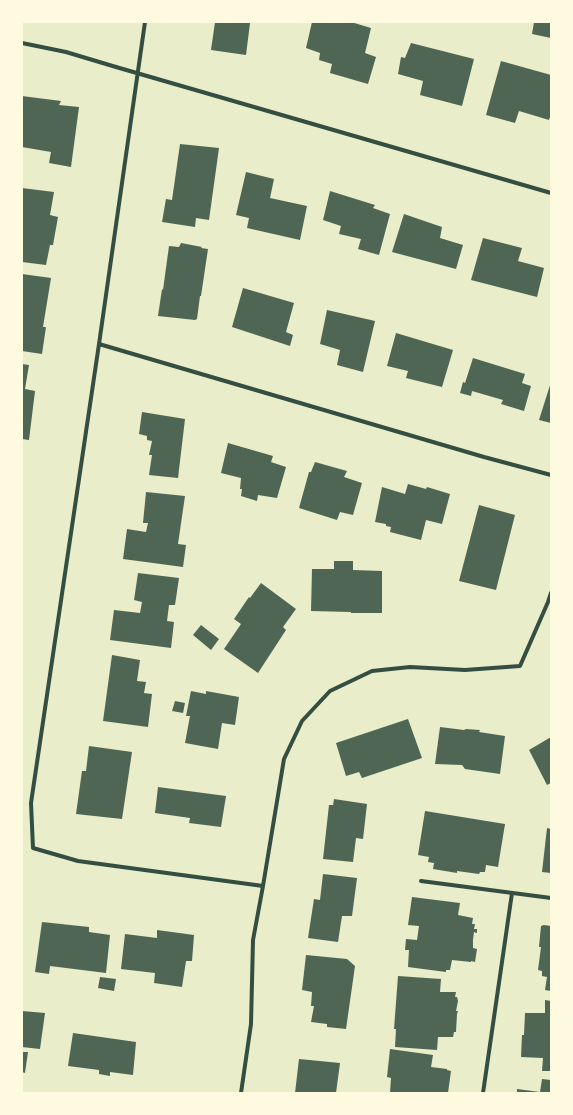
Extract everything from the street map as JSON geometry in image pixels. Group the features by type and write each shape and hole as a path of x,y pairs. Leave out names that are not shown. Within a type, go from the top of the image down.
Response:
{"street":[{"path":"145,22 32,802 33,848 78,861 263,886"},
{"path":"22,43 66,52 551,192"},
{"path":"99,344 484,457 551,475"},
{"path":"241,1093 251,1024 253,940 284,759 302,721 330,691 372,671 410,667 465,670 520,666 551,593"},
{"path":"421,881 551,898"},
{"path":"484,1093 512,893"}],"building":[{"path":"215,22 250,23 246,55 211,50"},
{"path":"312,22 351,22 371,28 365,53 376,57 368,84 330,73 332,64 319,60 320,53 306,48"},
{"path":"534,22 551,22 551,38 532,34"},
{"path":"411,43 474,59 462,106 420,95 423,81 398,74 401,57 405,58"},
{"path":"501,61 551,75 551,114 549,120 519,111 515,123 486,115"},
{"path":"22,96 61,101 59,105 79,107 71,167 49,163 51,152 22,147"},
{"path":"180,144 219,148 209,220 196,218 195,227 162,222 166,199 172,200"},
{"path":"246,172 274,179 270,198 307,206 300,240 247,228 249,218 236,215"},
{"path":"22,188 54,192 50,215 58,217 53,245 50,245 46,265 22,262"},
{"path":"330,191 375,205 373,208 390,214 379,255 358,249 361,239 339,234 341,226 323,220"},
{"path":"404,214 442,227 440,238 463,245 456,269 392,252"},
{"path":"483,238 522,248 518,261 544,268 537,297 471,280"},
{"path":"181,243 208,249 197,319 195,320 158,316 169,246 179,247"},
{"path":"22,274 51,278 43,327 46,327 42,354 22,351"},
{"path":"243,288 294,303 286,332 293,335 290,346 232,327"},
{"path":"327,310 375,321 363,372 337,365 340,350 320,344"},
{"path":"396,333 453,350 442,387 406,378 408,371 387,366"},
{"path":"473,358 525,374 522,383 531,386 524,411 501,404 503,400 472,391 471,396 460,393 463,382 465,383"},
{"path":"22,364 29,365 25,389 35,391 29,440 22,439"},
{"path":"551,382 551,423 539,420"},
{"path":"142,412 185,419 178,478 149,475 152,455 149,455 152,441 147,440 147,436 139,434"},
{"path":"228,443 273,456 271,462 286,467 277,498 258,495 257,501 241,496 241,478 221,473"},
{"path":"315,462 347,471 344,477 362,483 353,515 340,512 337,520 299,508 309,472 311,472"},
{"path":"408,484 426,489 427,487 450,494 442,524 426,520 421,540 390,532 391,527 386,526 386,524 375,522 382,487 405,494"},
{"path":"146,492 185,496 178,544 186,545 183,567 123,559 127,529 146,532 148,523 143,523"},
{"path":"479,505 515,515 496,590 459,581"},
{"path":"334,561 353,561 353,570 382,571 382,613 311,611 312,569 334,569"},
{"path":"138,573 179,578 175,605 169,605 167,621 174,622 171,648 110,640 114,610 140,613 142,602 134,600"},
{"path":"261,583 296,609 283,627 286,630 258,673 224,649 241,624 234,619 249,597 250,598"},
{"path":"201,625 219,639 211,650 193,635"},
{"path":"112,655 140,660 137,681 146,682 144,693 152,694 148,727 103,721"},
{"path":"191,691 206,694 206,691 239,697 235,725 222,723 218,749 185,743 190,716 186,716"},
{"path":"175,701 185,703 183,713 172,711"},
{"path":"408,719 422,758 362,778 359,772 346,776 336,743"},
{"path":"440,727 480,730 479,732 505,736 500,774 465,769 462,765 435,764"},
{"path":"551,737 551,783 547,785 529,750"},
{"path":"89,746 132,752 122,819 76,814 82,771 86,771"},
{"path":"158,787 226,796 221,827 189,823 190,818 155,813"},
{"path":"334,799 367,804 363,839 356,838 353,862 323,859 329,805 333,805"},
{"path":"425,811 505,824 498,867 486,865 485,872 480,872 479,874 457,871 457,873 433,869 434,863 428,862 429,857 418,855"},
{"path":"547,828 551,829 551,873 542,872"},
{"path":"323,874 357,878 352,916 342,916 338,942 308,938 314,899 320,900"},
{"path":"412,897 460,903 458,915 473,918 472,924 475,924 474,929 477,929 477,933 474,932 473,940 473,948 477,949 475,962 452,960 450,970 446,970 446,972 408,967 409,950 405,950 406,939 417,940 419,926 408,925"},
{"path":"42,922 89,927 89,932 110,935 106,973 50,966 49,974 35,972"},
{"path":"541,926 551,926 551,991 545,990 547,977 542,976 542,971 538,970 541,947 539,947"},
{"path":"157,930 194,935 192,961 186,961 182,987 154,983 155,973 121,969 125,934 157,938"},
{"path":"306,955 347,959 355,966 346,1029 327,1027 327,1024 311,1022 314,1006 311,1006 312,992 302,990"},
{"path":"398,976 441,979 440,992 456,992 455,997 457,997 458,1001 456,1011 458,1011 456,1032 454,1032 453,1037 438,1037 437,1050 395,1047 396,1029 394,1029"},
{"path":"100,977 116,979 114,991 98,988"},
{"path":"545,1000 551,1001 551,1071 542,1071 543,1058 521,1057 525,1013 545,1013"},
{"path":"22,1011 45,1013 40,1049 22,1047"},
{"path":"73,1033 136,1042 133,1075 110,1072 110,1076 99,1074 99,1070 68,1066"},
{"path":"390,1049 433,1055 431,1067 451,1071 448,1093 390,1093 391,1078 387,1077"},
{"path":"22,1052 28,1052 25,1073 22,1072"},
{"path":"299,1059 340,1063 336,1093 295,1093"},
{"path":"542,1079 551,1080 551,1093 517,1093 517,1089 540,1092"}]}
